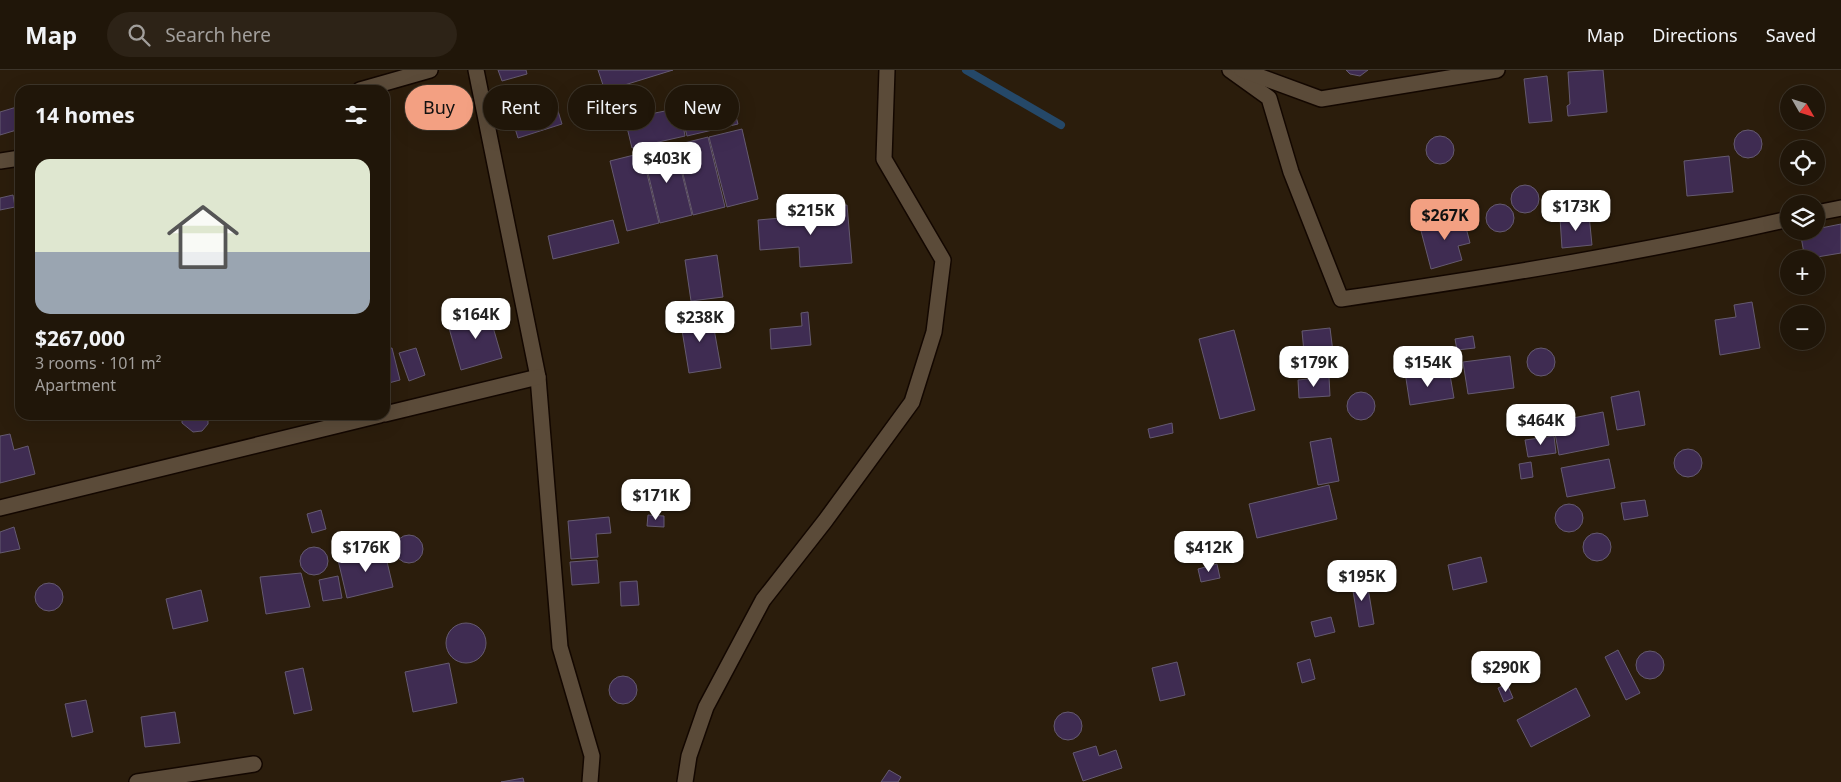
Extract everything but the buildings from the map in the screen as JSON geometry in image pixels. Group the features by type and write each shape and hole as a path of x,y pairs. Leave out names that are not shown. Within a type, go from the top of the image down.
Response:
{"street":[{"path":"378,85 430,70"},
{"path":"476,70 538,376 560,647 592,756 590,782"},
{"path":"685,782 689,756 706,707 763,600 826,521 912,402 934,332 943,260 884,159 887,70"},
{"path":"1230,70 1269,98 1291,172 1341,299 1504,275 1711,237 1780,222"},
{"path":"1242,70 1321,99 1497,70"},
{"path":"0,161 15,159"},
{"path":"1825,211 1841,208"},
{"path":"390,413 538,376"},
{"path":"0,508 360,420"},
{"path":"137,782 254,764"}],"waterway":[{"path":"966,70 1061,125"}]}
